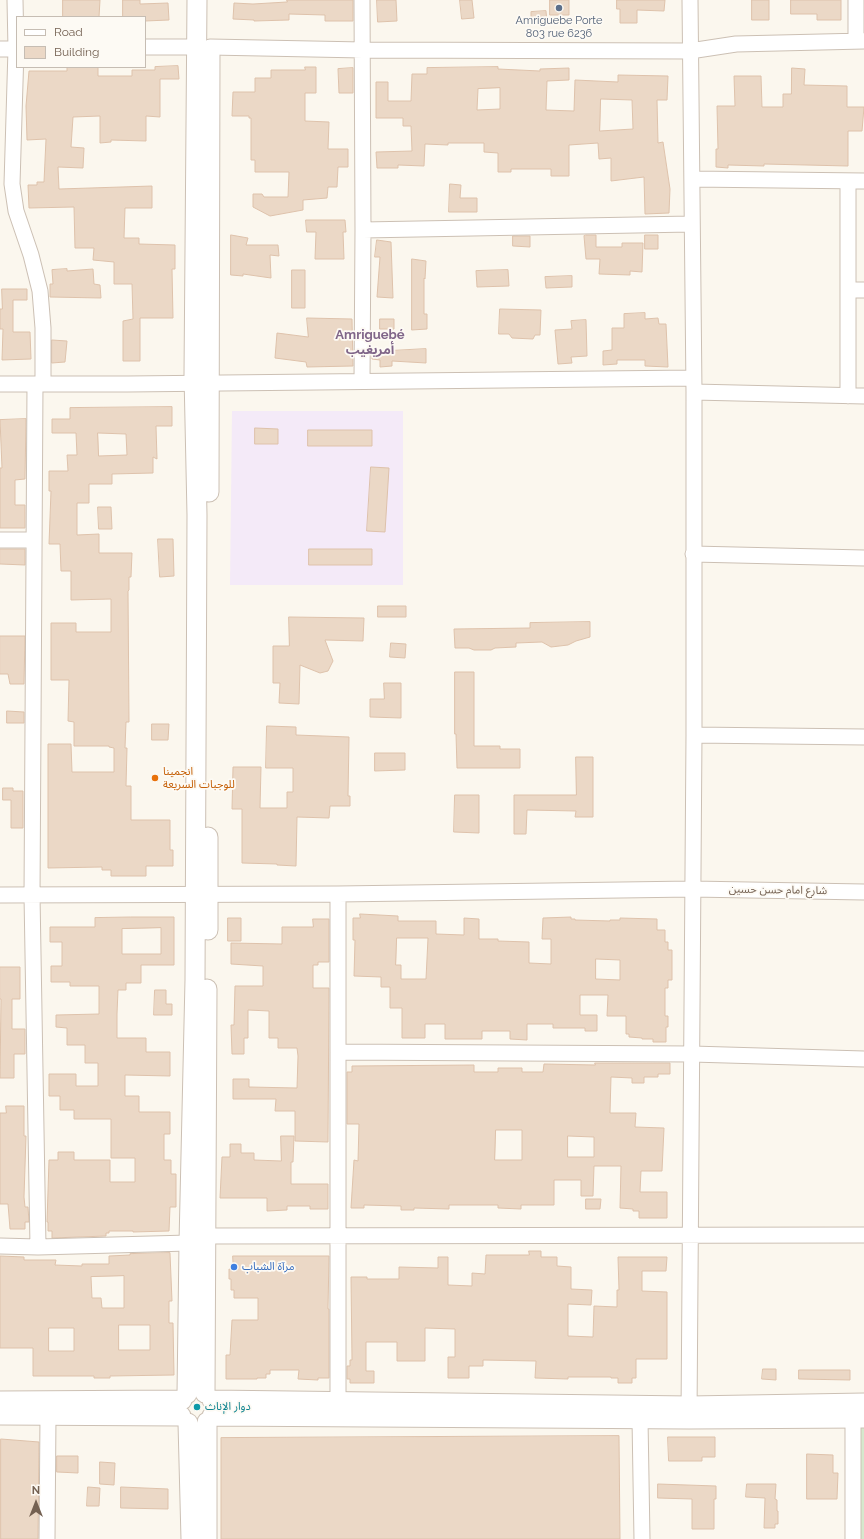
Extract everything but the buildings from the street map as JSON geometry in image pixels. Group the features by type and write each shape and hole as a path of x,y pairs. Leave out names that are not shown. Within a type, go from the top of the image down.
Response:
{"street":[{"path":"15,0 16,24"},
{"path":"197,0 204,46"},
{"path":"191,1539 206,1236 201,893 202,383 204,46 210,0"},
{"path":"362,0 364,230 362,381"},
{"path":"690,0 694,735 690,1412"},
{"path":"146,47 204,46 363,50 690,51 736,44 860,41 856,0"},
{"path":"0,49 16,49"},
{"path":"16,68 12,184 16,211 40,291 43,328 39,384 34,540 32,895 38,1247"},
{"path":"692,179 864,181"},
{"path":"848,181 848,396"},
{"path":"364,230 691,224"},
{"path":"848,290 864,290"},
{"path":"0,384 362,381 693,385 864,396"},
{"path":"0,540 34,540"},
{"path":"693,554 864,558"},
{"path":"694,735 864,737"},
{"name":"شارع امام حسن حسين","path":"0,895 201,893 338,894 692,889 864,892"},
{"path":"201,893 195,980 189,1243 197,1408 207,1539"},
{"path":"338,894 338,1402"},
{"path":"338,1052 692,1054 864,1059"},
{"path":"0,1246 38,1247 189,1243 206,1236 864,1235"},
{"path":"0,1401 197,1408 640,1418 690,1412 864,1403"},
{"path":"0,1416 48,1416 338,1402 858,1418 853,1539"},
{"path":"47,1539 48,1416"},
{"path":"640,1418 642,1539"}],"shaded area":[{"path":"232,411 403,411 403,585 230,585"}],"green space":[{"path":"853,1418 864,1418 864,1539 853,1539"}],"place":[{"name":"Amriguebe Porte 803 rue 6236","path":"559,8"},
{"name":"انجمينا للوجبات السريعة","path":"155,778"},
{"name":"مرآة الشباب","path":"234,1267"},
{"name":"دوار الإناث","path":"197,1407"}],"district":[{"name":"Amriguebé أمريغيب","path":"370,342"}]}
